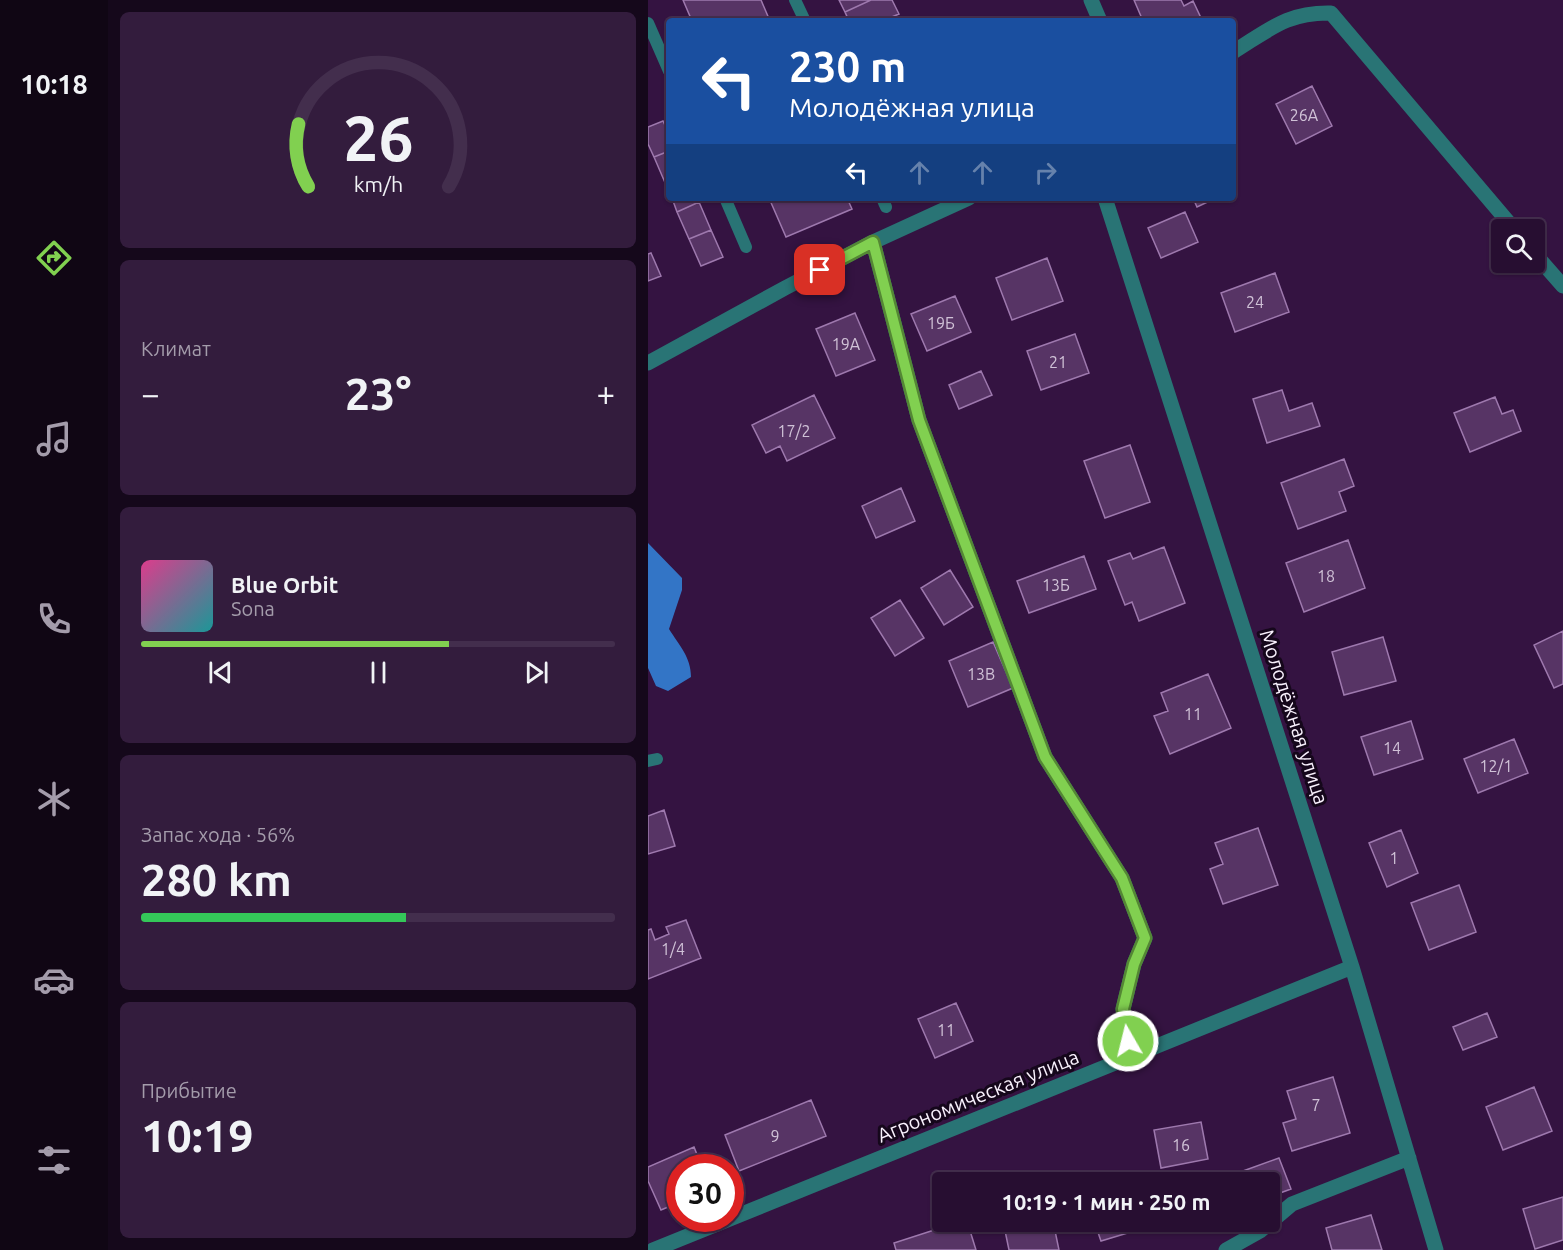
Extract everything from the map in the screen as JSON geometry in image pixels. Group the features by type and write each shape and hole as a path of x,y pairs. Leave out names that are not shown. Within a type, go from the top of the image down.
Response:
{"street":[{"path":"1091,0 1099,18"},
{"path":"1236,50 1292,17 1333,6 1506,219"},
{"path":"648,363 873,242 962,201"},
{"name":"Молодёжная улица","path":"1106,201 1352,967 1436,1250"},
{"path":"873,242 919,420 1045,757 1122,878 1145,938 1134,964 1123,1009 1130,1057"},
{"path":"1545,266 1563,286"},
{"name":"Агрономическая улица","path":"653,1250 1352,967"},
{"path":"1226,1250 1260,1231 1292,1204 1409,1158"}],"lane":[{"path":"795,0 804,18"},
{"path":"648,23 666,64"},
{"path":"726,201 746,247"}],"water":[{"path":"648,543 682,578 682,590 669,629 687,657 691,677 668,691 656,686 648,668"}],"building":[{"path":"683,0 761,0 769,18 691,18"},
{"path":"839,0 871,0 845,12"},
{"path":"871,0 892,0 899,14 889,18 848,18 845,12"},
{"path":"1134,0 1181,0 1184,6 1193,1 1201,18 1142,18"},
{"path":"1312,86 1332,126 1296,144 1276,104"},
{"path":"663,121 666,128 666,152 654,157 648,144 648,127"},
{"path":"666,152 666,185 654,157"},
{"path":"673,201 699,202 677,212"},
{"path":"770,201 848,201 852,209 786,237"},
{"path":"1194,201 1210,201 1197,207"},
{"path":"699,202 711,230 689,239 677,212"},
{"path":"1185,212 1198,242 1161,258 1148,228"},
{"path":"711,230 723,257 701,266 689,239"},
{"path":"651,253 661,276 648,281 648,254"},
{"path":"1047,258 1063,301 1012,320 996,278"},
{"path":"1275,273 1289,312 1235,332 1221,293"},
{"path":"955,296 971,332 927,351 911,314"},
{"path":"855,313 875,360 836,376 816,329"},
{"path":"1075,334 1089,373 1041,390 1027,351"},
{"path":"981,371 992,395 959,409 949,385"},
{"path":"1282,390 1289,411 1312,403 1320,426 1267,443 1253,399"},
{"path":"814,395 835,438 787,461 780,446 766,453 752,425"},
{"path":"1495,397 1502,414 1513,410 1521,431 1470,452 1454,413"},
{"path":"1130,445 1150,502 1105,518 1084,461"},
{"path":"1344,459 1354,486 1339,492 1346,511 1298,529 1281,483"},
{"path":"901,488 915,521 876,538 862,506"},
{"path":"1348,540 1365,588 1304,612 1286,563"},
{"path":"1164,547 1185,603 1139,621 1132,602 1125,605 1108,561 1130,553 1133,559"},
{"path":"1084,556 1096,589 1029,613 1017,581"},
{"path":"950,570 973,607 944,625 921,588"},
{"path":"900,600 924,638 895,656 871,618"},
{"path":"1563,631 1563,684 1554,688 1534,645"},
{"path":"1383,637 1396,681 1344,695 1332,652"},
{"path":"993,642 1013,688 968,707 949,661"},
{"path":"1208,674 1231,728 1170,754 1154,716 1168,711 1161,693"},
{"path":"1411,721 1423,759 1374,775 1361,737"},
{"path":"1514,739 1528,773 1478,793 1464,759"},
{"path":"664,810 675,846 648,854 648,816"},
{"path":"1258,828 1278,885 1223,904 1210,869 1223,864 1215,843"},
{"path":"1401,830 1418,873 1387,887 1369,843"},
{"path":"1459,885 1476,932 1429,950 1411,903"},
{"path":"686,920 701,958 648,979 648,930 651,929 655,940 669,934 666,927"},
{"path":"956,1003 973,1041 935,1058 918,1019"},
{"path":"1487,1013 1497,1037 1463,1050 1453,1027"},
{"path":"1333,1077 1350,1133 1292,1151 1283,1123 1296,1119 1287,1091"},
{"path":"1534,1087 1552,1131 1503,1150 1486,1107"},
{"path":"811,1100 826,1136 744,1169 744,1154 732,1154 725,1135"},
{"path":"1201,1122 1208,1159 1161,1168 1154,1130"},
{"path":"694,1147 697,1154 678,1154"},
{"path":"1279,1158 1291,1189 1280,1193 1280,1172 1243,1171"},
{"path":"666,1159 666,1208 661,1210 648,1181 648,1167"},
{"path":"1563,1197 1563,1240 1535,1249 1523,1209"},
{"path":"1371,1215 1382,1250 1332,1250 1326,1228"},
{"path":"932,1231 970,1232 976,1250 896,1250 894,1243"},
{"path":"1005,1232 1055,1232 1059,1250 1009,1250"},
{"path":"1098,1232 1131,1232 1101,1241"}],"route":[{"path":"820,270 873,242 919,420 1045,757 1122,878 1145,938 1134,964 1123,1009 1128,1041"}]}
